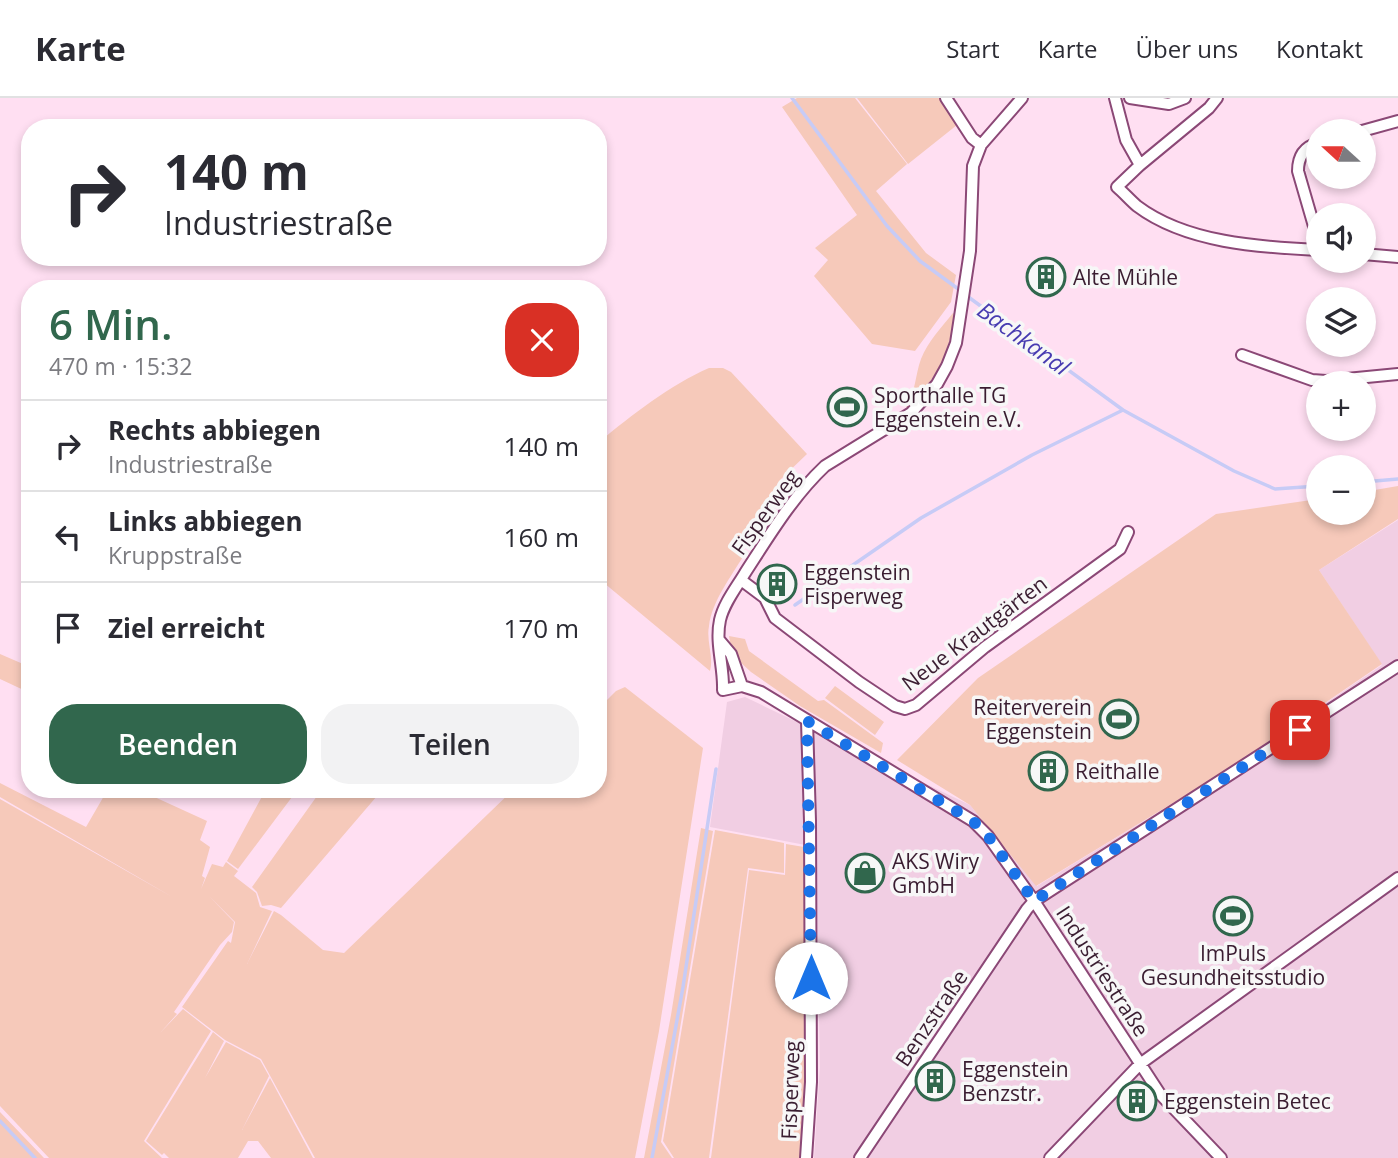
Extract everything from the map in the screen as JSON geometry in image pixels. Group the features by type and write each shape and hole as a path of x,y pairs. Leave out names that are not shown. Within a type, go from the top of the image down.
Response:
{"street":[{"path":"946,98 972,138 981,145 1022,98"},
{"path":"1115,98 1126,140 1140,165"},
{"path":"1130,98 1169,103 1185,98"},
{"path":"1199,98 1209,108"},
{"path":"1217,98 1209,108 1117,187 1138,206 1164,221 1194,233 1240,243 1306,249"},
{"path":"1376,127 1398,121"},
{"name":"Fisperweg","path":"742,686 723,690 720,641 721,618 741,580 765,542 813,477 825,466 881,434 923,403 937,384 956,343 970,251 973,166 981,145"},
{"path":"1306,150 1298,162 1298,171 1307,203"},
{"path":"1376,255 1398,257"},
{"path":"1242,355 1312,380 1398,374"},
{"name":"Neue Krautgärten","path":"741,580 765,598 775,618 859,682 895,706 905,709 916,705 985,647 1119,549 1128,532"},
{"path":"720,641 731,654 742,686 761,691 807,721"},
{"path":"1034,901 1398,666"},
{"name":"Fisperweg","path":"806,1158 811,1082 807,721"},
{"name":"Industriestraße","path":"807,721 973,821 988,836 1034,901 1160,1094 1221,1158"},
{"path":"1050,1158 1140,1064 1398,878"},
{"name":"Benzstraße","path":"860,1158 1034,901"}],"shaded area":[{"path":"797,98 855,98 907,164 876,191 926,253 956,275 951,302 915,351 872,344 814,276 828,260 815,248 857,215 782,107"},
{"path":"857,98 940,98 957,125 908,164"},
{"path":"953,313 955,314 949,342 940,365 907,408 924,352"},
{"path":"709,368 723,368 731,372 807,454 781,479 735,547 744,555 723,589 711,617 708,632 710,671 607,585 607,436 638,411"},
{"name":"Reiterverein Eggenstein","path":"1398,486 1398,519 1319,570 1382,664 1224,772 1036,886 970,805 897,760 978,678 1216,514 1306,501 1306,525 1376,525 1376,490"},
{"path":"1398,520 1398,1158 814,1158 820,1067 816,847 710,827 727,702 745,697 970,805 1037,886 1224,772 1382,665 1319,570"},
{"path":"729,636 745,639 749,651 818,701 824,700 883,743 881,753 800,706 751,672 739,661 731,647"},
{"path":"0,654 21,663 21,689 0,679"},
{"path":"835,686 884,722 875,735 825,698"},
{"path":"625,687 703,748 659,1031 635,1158 315,1158 261,1059 225,1040 182,1007 228,941 231,943 235,922 209,896 234,922 232,932 174,1012 177,1014 160,1033 183,1009 211,1031 144,1141 162,1158 49,1158 0,1106 0,799 174,898 0,797 0,783 21,794 21,798 29,798 86,827 103,798 157,798 207,821 200,840 210,847 201,889 212,864 223,867 226,862 238,871 234,876 256,893 260,907 272,911 247,964 274,911 323,950 344,953 505,798 607,798 607,700"},
{"path":"261,798 291,798 238,869 227,861"},
{"path":"316,798 375,798 281,908 262,906 252,887"},
{"path":"701,828 713,831 661,1142 672,1158 644,1158 671,1015"},
{"path":"715,830 784,843 784,873 748,868 709,1158 674,1158 663,1141"},
{"path":"786,844 804,847 806,1084 800,1158 711,1158 749,870 785,875"},
{"path":"213,1032 224,1041 205,1078 226,1042 260,1060 269,1076 242,1130 270,1078 313,1158 271,1158 258,1141 248,1141 238,1158 169,1158 146,1141"},
{"path":"0,1112 44,1158 0,1158"}],"waterway":[{"name":"Bachkanal","path":"792,98 887,226 920,261 961,291"},
{"name":"Bachkanal","path":"967,296 1123,410 1234,471 1275,489 1306,487"},
{"path":"795,605 921,518 1032,455 1123,410"},
{"name":"Bachkanal","path":"1376,481 1398,479"},
{"path":"652,1158 683,987 716,769"},
{"path":"0,1121 35,1158"}],"place":[{"name":"Alte Mühle","path":"1046,277"},
{"name":"Sporthalle TG Eggenstein e.V.","path":"847,407"},
{"name":"Eggenstein Fisperweg","path":"777,584"},
{"name":"Reiterverein Eggenstein","path":"1119,719"},
{"name":"Reithalle","path":"1048,771"},
{"name":"AKS Wiry GmbH","path":"865,873"},
{"name":"ImPuls Gesundheitsstudio","path":"1233,916"},
{"name":"Eggenstein Benzstr.","path":"935,1081"},
{"name":"Eggenstein Betec","path":"1137,1101"}],"route":[{"path":"811,978 807,721 973,821 988,836 1034,901 1300,730"}]}
